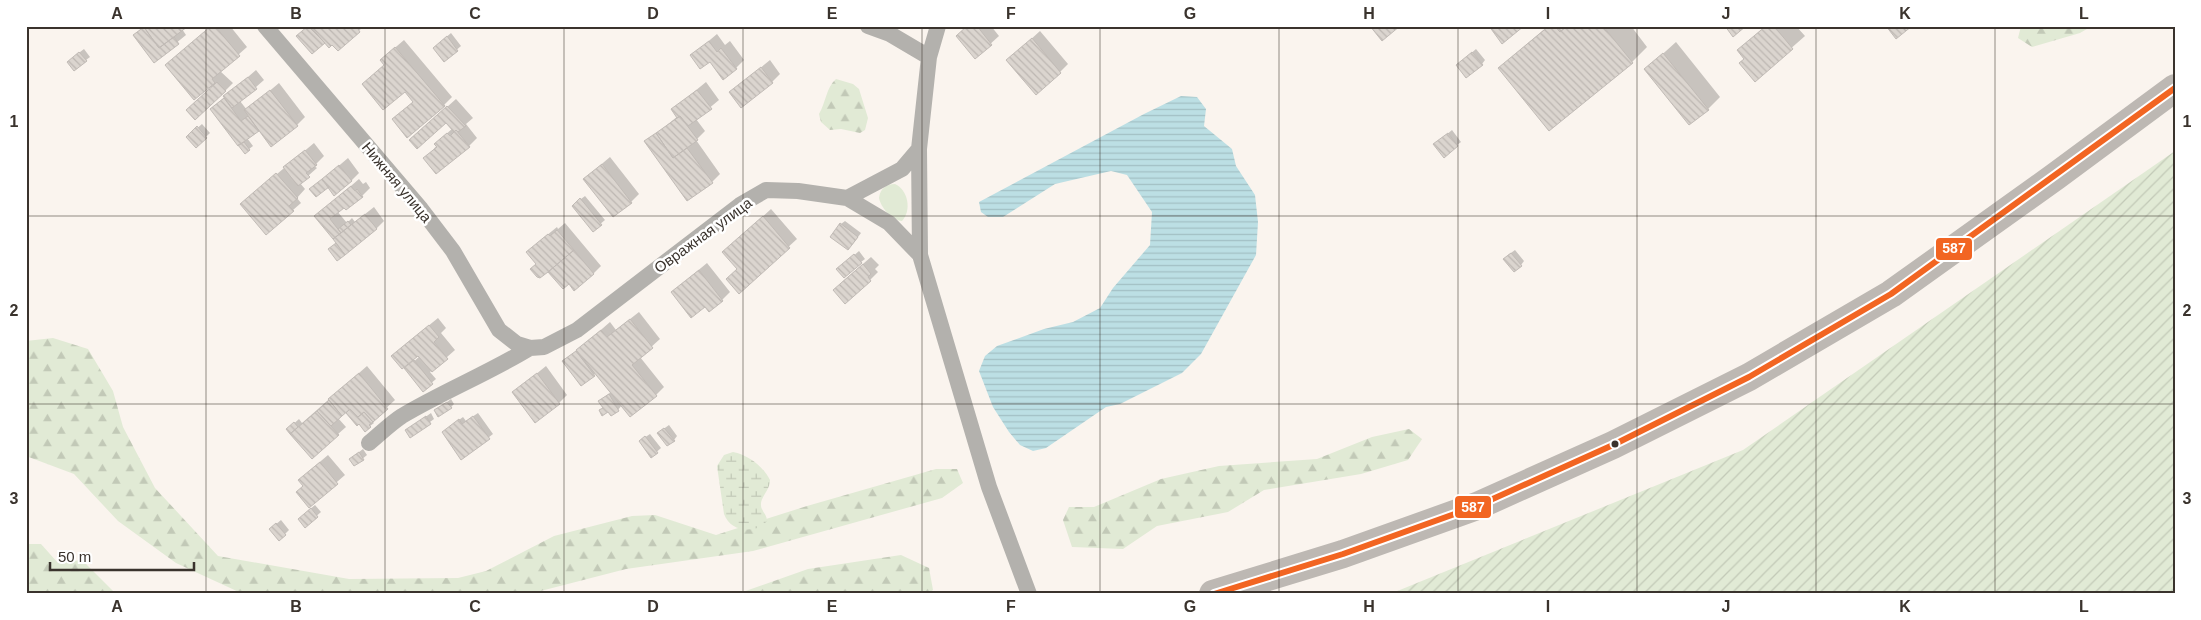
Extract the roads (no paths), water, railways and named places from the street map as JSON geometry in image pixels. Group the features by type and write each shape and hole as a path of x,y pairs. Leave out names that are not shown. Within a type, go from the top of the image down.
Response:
{"highway":[{"path":"1213,594 1343,554 1477,506 1613,445 1749,377 1891,294 2175,88"}],"street":[{"name":"Нижняя улица","path":"265,26 421,209 453,251 499,330 523,346"},
{"path":"868,26 890,34 929,57"},
{"path":"938,26 929,57 919,149 920,255 989,486 1029,594"},
{"path":"847,198 902,169 919,149"},
{"name":"Овражная улица","path":"369,443 401,417 472,378 502,365 523,346 544,348 577,330 740,205 766,190 798,191 847,198 889,223 920,255"}],"water":[{"path":"1181,96 1197,97 1206,109 1204,126 1232,149 1236,166 1255,195 1258,222 1256,255 1201,354 1182,373 1120,404 1106,407 1046,448 1033,451 1020,445 993,407 979,371 985,356 997,346 1044,329 1073,322 1100,308 1113,288 1150,245 1152,212 1127,175 1111,171 1055,184 1003,217 988,217 981,212 979,202"}]}
